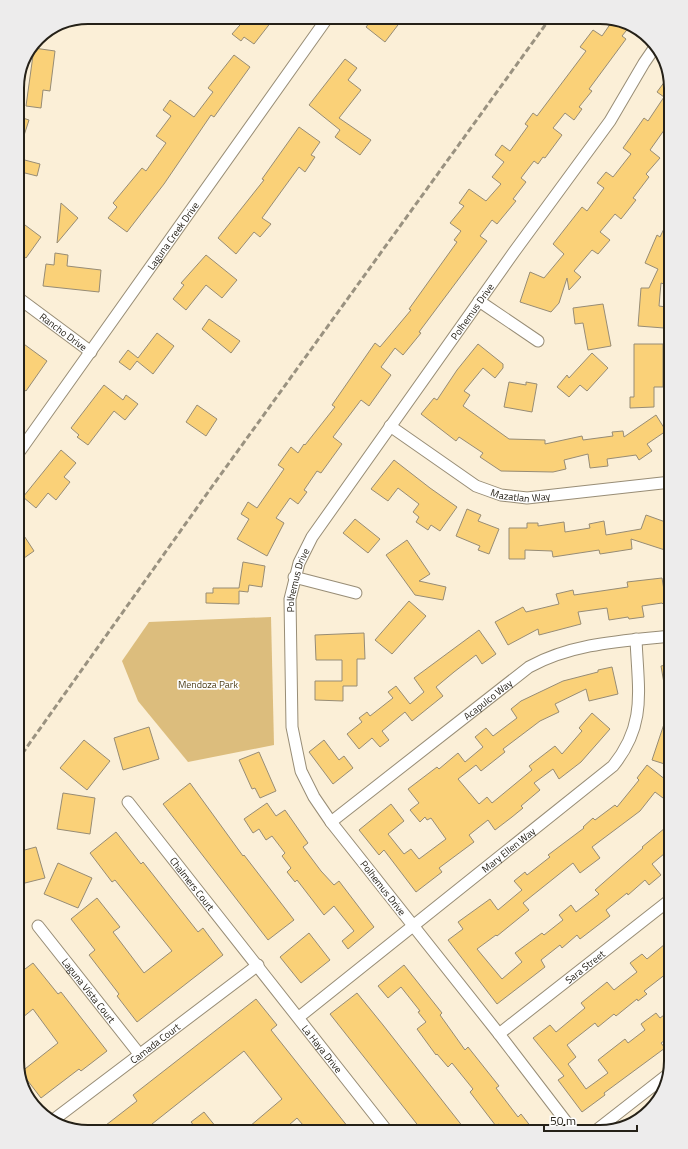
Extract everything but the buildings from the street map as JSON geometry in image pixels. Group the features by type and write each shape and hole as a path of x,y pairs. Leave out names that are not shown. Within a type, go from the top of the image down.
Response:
{"street":[{"name":"Laguna Creek Drive","path":"24,445 323,24"},
{"name":"Polhemus Drive","path":"569,1125 499,1034 331,822 307,784 294,742 290,614 294,577 304,549 479,301 610,121 652,51"},
{"path":"479,301 538,341"},
{"name":"Rancho Drive","path":"24,302 91,352"},
{"name":"Mazatlan Way","path":"390,426 476,486 501,495 527,498 664,483"},
{"path":"294,577 356,593"},
{"name":"Acapulco Way","path":"331,822 529,667 564,651 583,646 664,637"},
{"name":"Mary Ellen Way","path":"299,1017 603,775 621,756 628,745 637,720 639,706 636,639"},
{"name":"Chalmers Court","path":"128,802 258,965"},
{"name":"Sara Street","path":"499,1034 664,904"},
{"name":"Laguna Vista Court","path":"38,926 140,1055"},
{"name":"La Haya Drive","path":"258,965 383,1125"},
{"name":"Camada Court","path":"58,1117 258,965"},
{"path":"603,1125 661,1079"}],"green space":[{"name":"Mendoza Park","path":"271,617 274,745 188,762 138,701 122,661 149,622"}],"railway":[{"path":"24,751 211,488 546,24"}]}
